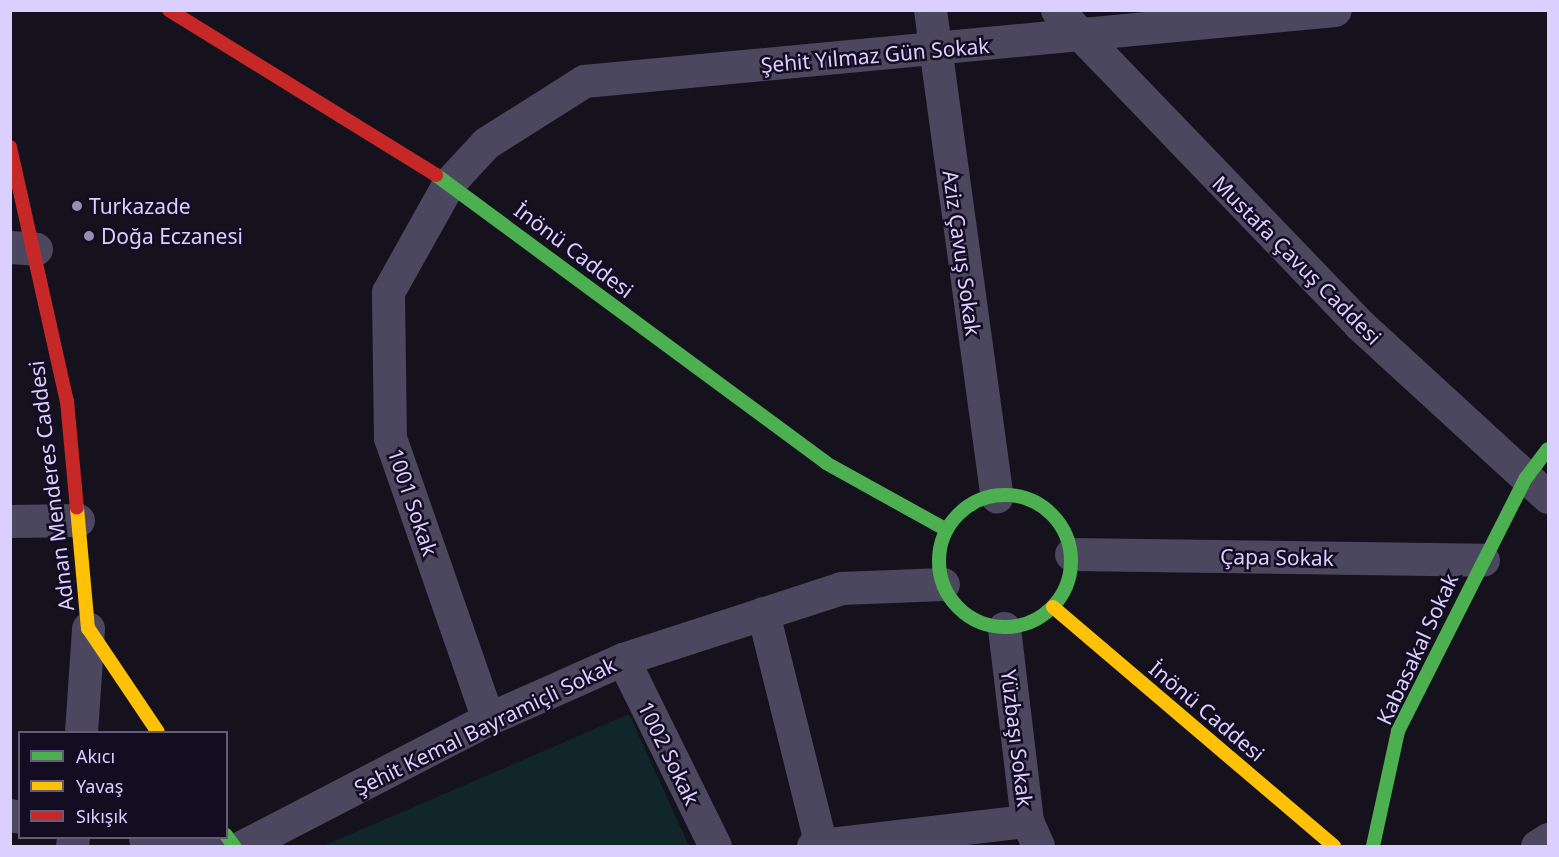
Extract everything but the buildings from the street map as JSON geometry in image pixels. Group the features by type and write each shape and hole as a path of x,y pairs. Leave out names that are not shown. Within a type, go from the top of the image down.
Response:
{"street":[{"name":"İnönü Caddesi","path":"170,10 449,183 826,463 947,530"},
{"name":"Aziz Çavuş Sokak","path":"930,10 933,49 997,496"},
{"name":"Mustafa Çavuş Caddesi","path":"1057,10 1078,37 1359,324 1537,488"},
{"name":"Şehit Yılmaz Gün Sokak","path":"449,183 486,143 584,81 1078,37 1335,10"},
{"name":"Adnan Menderes Caddesi","path":"10,147 23,248 67,401 88,628 157,731"},
{"name":"1001 Sokak","path":"449,183 388,292 390,438 488,719"},
{"name":"Kabasakal Sokak","path":"1373,846 1398,731 1483,560 1537,488 1548,449"},
{"path":"997,496 1037,503 1065,534 1071,554 1064,591 1053,607 1022,625 1004,628 967,615 943,584 940,547 947,530 959,513 997,496"},
{"path":"10,521 78,520"},
{"name":"Çapa Sokak","path":"1071,554 1483,560"},
{"name":"Şehit Kemal Bayramiçli Sokak","path":"243,846 488,719 623,659 840,588 943,584"},
{"name":"İnönü Caddesi","path":"1053,607 1334,846"},
{"path":"763,613 817,844 1033,833"},
{"path":"81,731 88,628"},
{"name":"Yüzbaşı Sokak","path":"1004,628 1033,833"},
{"name":"1002 Sokak","path":"623,659 715,846"},
{"path":"160,839 211,846"},
{"path":"1537,846 1548,839"}],"green space":[{"path":"629,714 689,846 323,846 493,773"}],"traffic: fast":[{"path":"436,175 826,463 947,530"},
{"path":"1373,846 1398,731 1526,478 1548,449"},
{"path":"1005,495 1030,500 1051,515 1066,536 1071,561 1066,586 1051,607 1030,622 1005,627 980,622 959,607 944,586 939,561 944,536 959,515 980,500 1005,495"},
{"path":"228,838 234,846"}],"traffic: slow":[{"path":"77,508 88,628 157,731"},
{"path":"1053,607 1334,846"}],"traffic: jam":[{"path":"169,10 436,175"},
{"path":"10,147 67,401 77,508"}],"place":[{"name":"Turkazade","path":"77,206"},
{"name":"Doğa Eczanesi","path":"89,236"}]}
